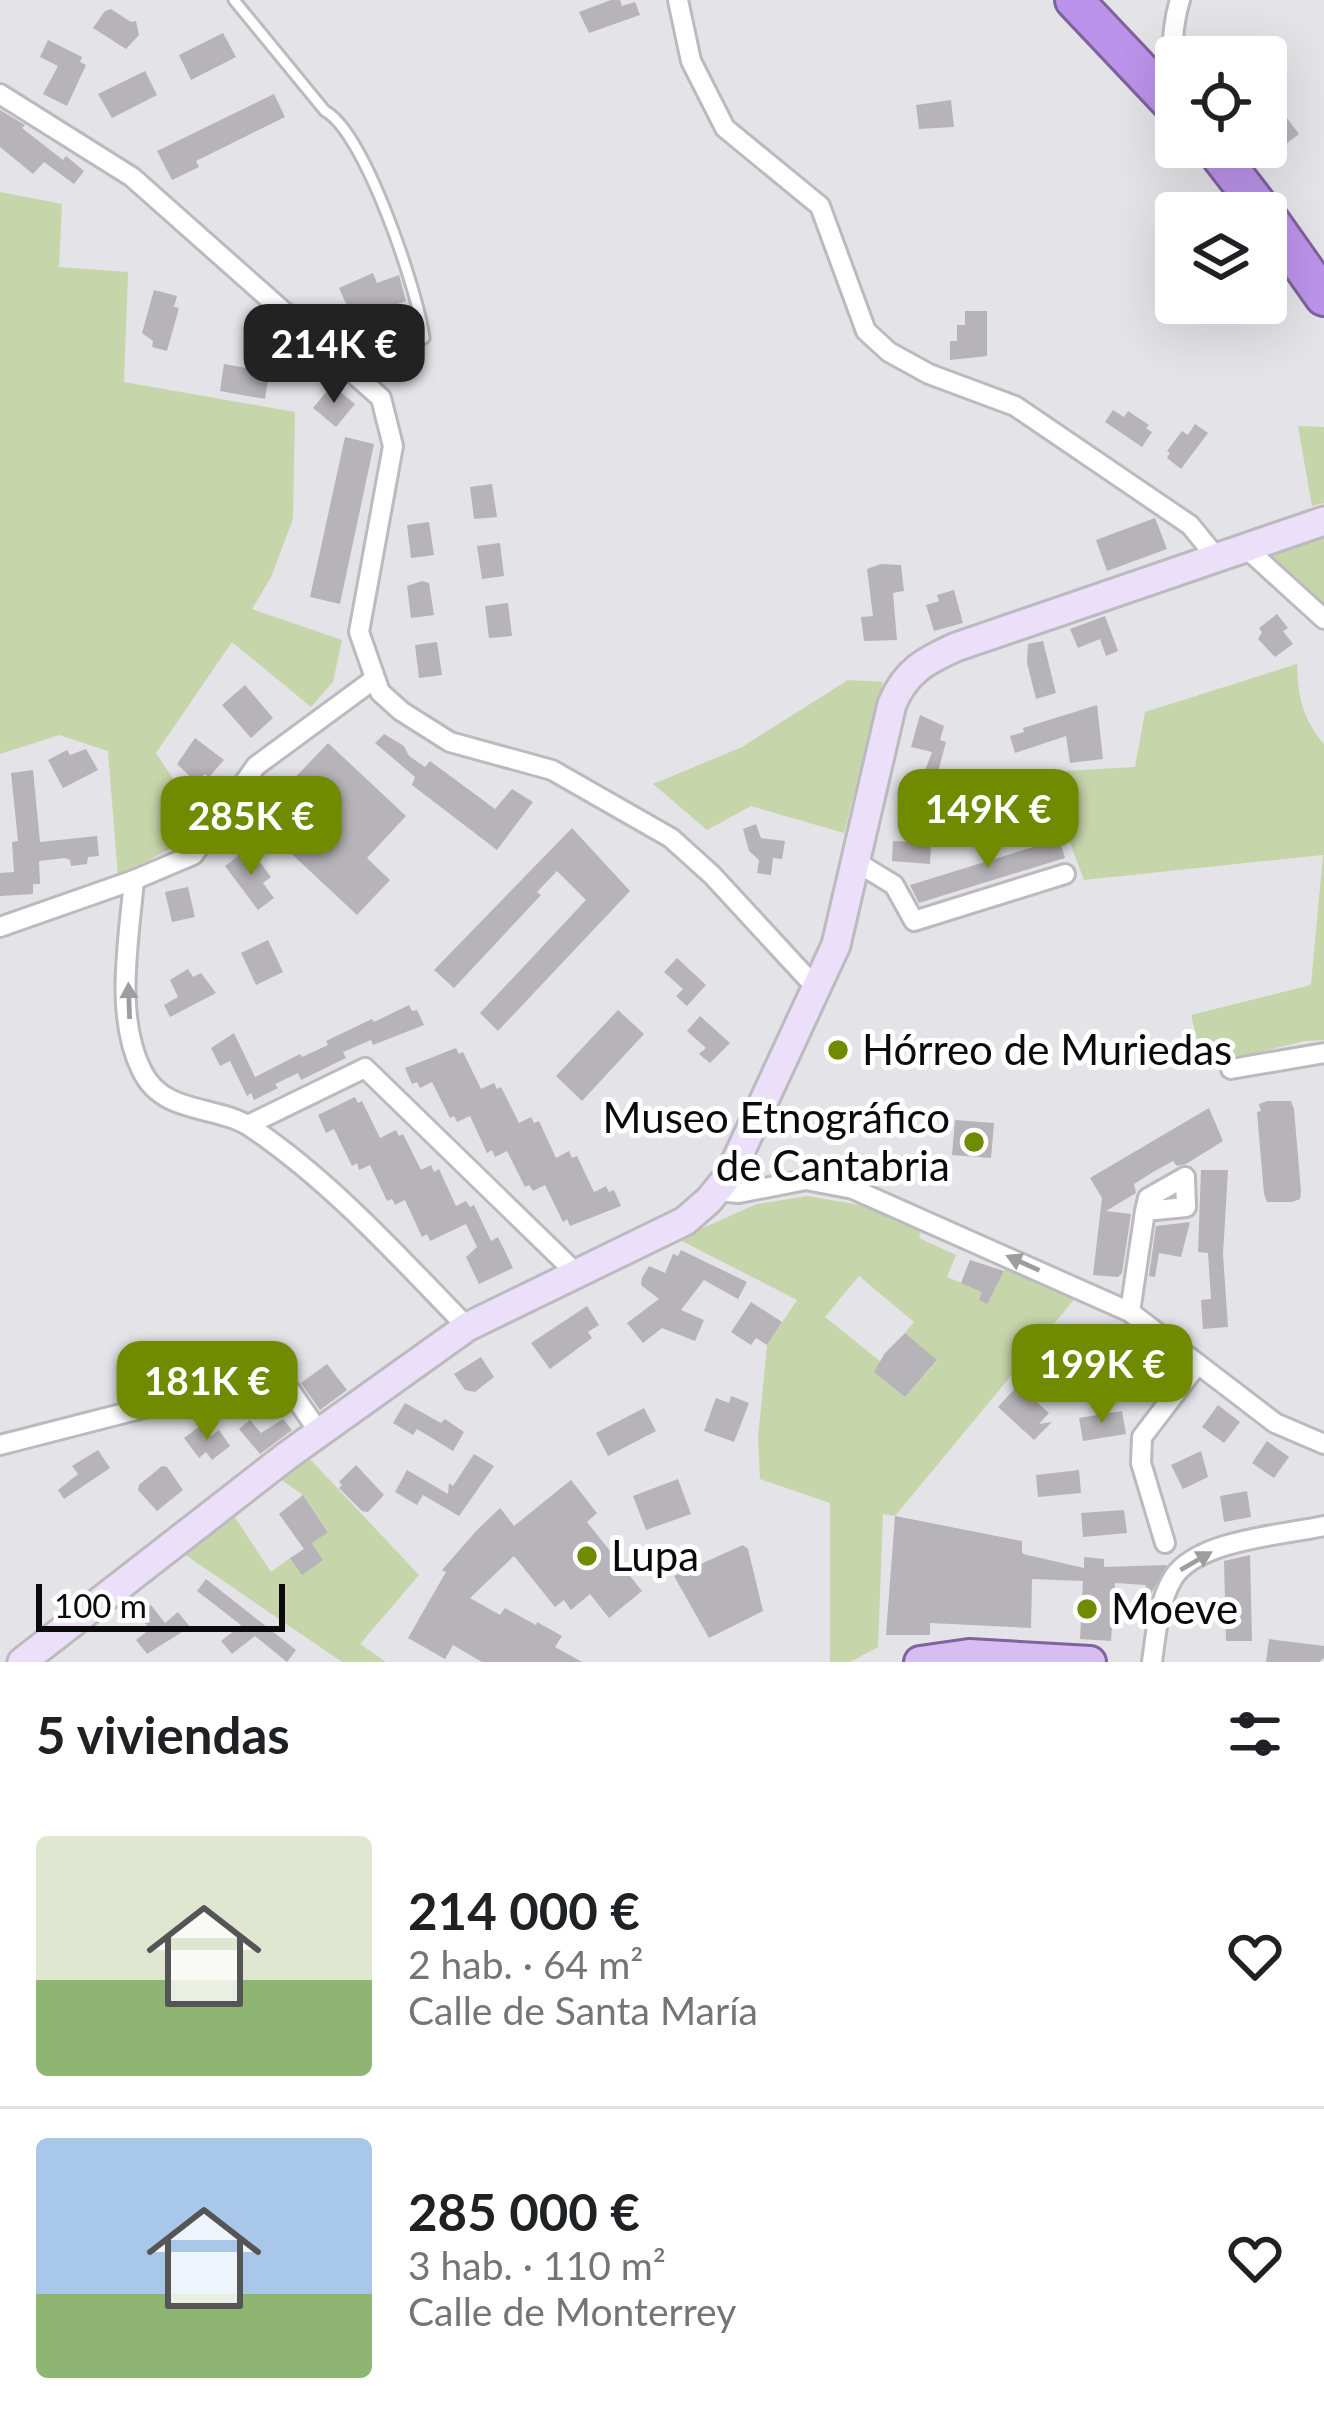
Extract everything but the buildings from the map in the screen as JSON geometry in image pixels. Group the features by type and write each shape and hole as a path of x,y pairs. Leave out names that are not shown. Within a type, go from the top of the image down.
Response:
{"highway":[{"path":"1074,0 1155,86"},
{"path":"1229,168 1248,192"},
{"path":"1287,245 1324,297"}],"main road":[{"path":"920,1662 969,1655 1090,1662"}],"street":[{"path":"678,0 691,61 725,128 820,206 866,331 889,352 929,374 1016,406 1190,525 1216,558"},
{"path":"1173,36 1180,0"},
{"path":"0,94 132,177 381,398 394,446 359,632 373,680 392,704 450,742 552,770 671,838 712,874 807,978 820,984"},
{"path":"22,1662 319,1432 467,1328 685,1221 717,1191 730,1174 836,945 892,704 902,680 912,671 956,647 1324,521"},
{"path":"1246,548 1324,619"},
{"path":"0,927 193,855 256,766 373,680"},
{"path":"858,863 894,885 914,921 1065,874"},
{"path":"134,880 128,1010 142,1073 173,1103 248,1125 356,1212 467,1328"},
{"path":"1231,1069 1324,1054"},
{"path":"248,1125 365,1068 576,1274"},
{"path":"717,1191 739,1193 806,1180 853,1190 1130,1312 1275,1424 1324,1444"},
{"path":"1130,1312 1145,1211"},
{"path":"1165,1544 1141,1463 1142,1437 1197,1365"},
{"path":"0,1445 226,1387 290,1390 319,1432"},
{"path":"1152,1662 1163,1599 1186,1562 1253,1539 1324,1526"}],"lane":[{"path":"234,0 325,112 335,117 352,144 414,287 424,338 362,377"}],"green space":[{"path":"0,192 62,204 59,267 128,272 124,382 295,412 293,519 271,577 252,609 342,640 333,682 311,707 232,642 156,753 204,825 192,837 118,877 108,751 59,735 0,754"},
{"path":"1298,426 1324,427 1324,503 1312,506"},
{"path":"1324,534 1324,610 1271,557"},
{"path":"1297,664 1303,706 1324,744 1324,1040 1204,1066 1191,1015 1311,985 1323,855 1084,880 1059,813 1063,771 1135,767 1145,712"},
{"path":"848,680 883,682 844,833 751,806 707,830 653,784 742,747"},
{"path":"808,1196 866,1206 922,1227 919,1238 956,1255 947,1277 991,1295 1008,1264 1077,1296 895,1516 883,1514 878,1647 850,1662 830,1662 830,1503 760,1479 758,1438 767,1345 797,1300 678,1239 757,1204","holes":["859,1276 914,1322 905,1333 937,1361 905,1397 875,1372 881,1362 825,1317"]},
{"path":"308,1457 419,1575 360,1644 386,1662 342,1662 181,1552 232,1513 271,1572 290,1558 323,1560 312,1543 328,1531 303,1495 279,1478"}],"place":[{"name":"Hórreo de Muriedas","path":"838,1050"},
{"name":"Museo Etnográfico de Cantabria","path":"974,1142"},
{"name":"Lupa","path":"587,1556"},
{"name":"Moeve","path":"1087,1609"}]}
